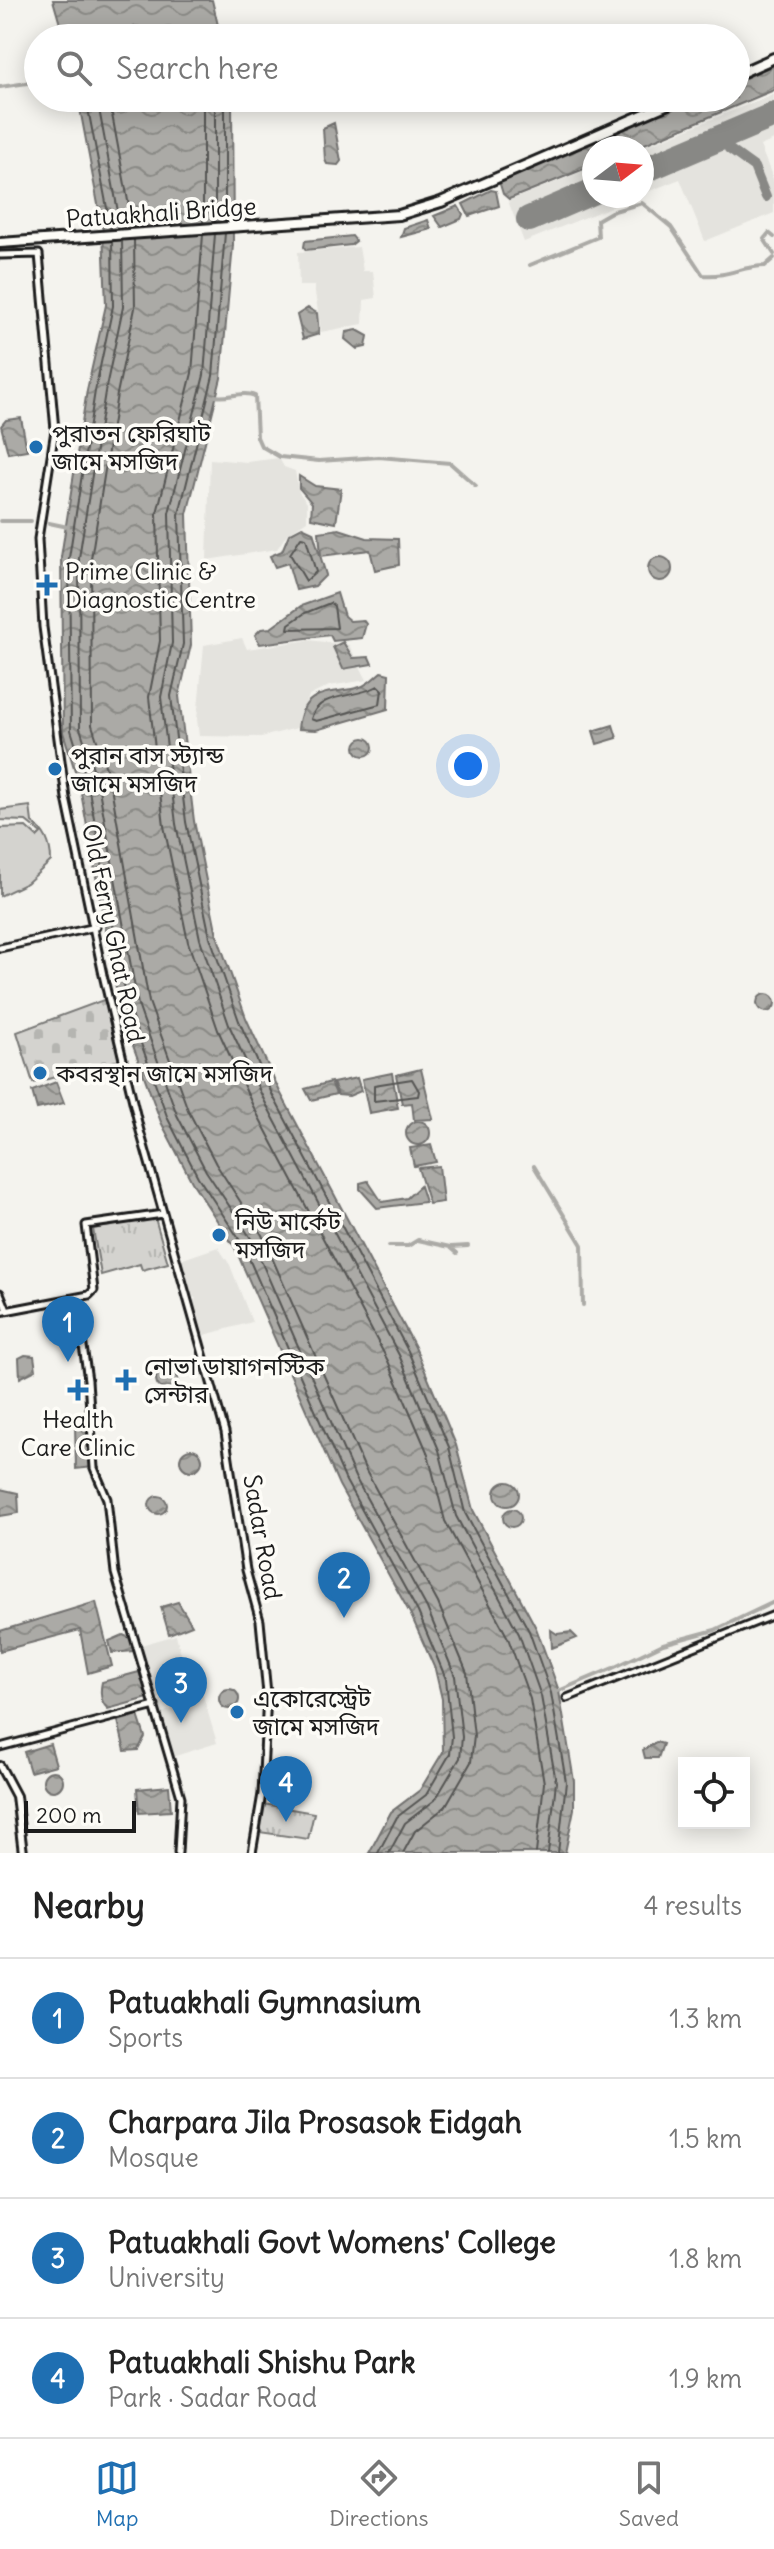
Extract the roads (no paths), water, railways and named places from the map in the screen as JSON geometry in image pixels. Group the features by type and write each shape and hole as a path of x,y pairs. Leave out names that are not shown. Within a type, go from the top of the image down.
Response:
{"highway":[{"path":"750,69 774,58"},
{"name":"Patuakhali Bridge","path":"0,243 390,217 416,211 649,112"}],"main road":[{"path":"0,1766 16,1796 23,1853"}],"street":[{"name":"Old Ferry Ghat Road","path":"0,255 39,254 55,430 51,469 39,519 39,593 66,798 96,927 122,1061 170,1234"},
{"path":"0,948 96,927"},
{"path":"0,1312 76,1299 94,1290 86,1225 163,1214"},
{"name":"Sadar Road","path":"170,1234 225,1432 246,1570 260,1621 267,1694 262,1794 252,1853"},
{"path":"0,1293 7,1310"},
{"path":"76,1299 88,1380 94,1468 107,1499 115,1573 181,1797 178,1853"},
{"path":"567,1698 774,1615"},
{"path":"0,1747 155,1706"}],"water":[{"path":"53,0 212,0 218,24 60,24"},
{"path":"774,65 774,90 750,100 750,76"},
{"path":"81,112 232,112 233,245 221,378 187,514 191,645 179,696 194,821 217,935 246,1018 280,1092 415,1347 456,1445 473,1510 536,1628 559,1691 574,1781 574,1809 565,1853 369,1853 391,1812 420,1790 443,1752 442,1699 435,1669 411,1615 339,1485 235,1248 192,1182 161,1122 120,1010 80,787 63,732 61,557 87,390 106,305 103,231"},
{"path":"664,112 721,112 654,140 654,136 605,136"},
{"path":"334,123 341,161 338,165 327,164 325,160 323,128"},
{"path":"582,145 582,170 509,199 503,194 499,181"},
{"path":"491,190 496,191 499,206 469,216 463,204"},
{"path":"458,206 463,214 461,219 442,227 434,216"},
{"path":"428,220 431,229 401,237 404,228"},
{"path":"352,236 356,241 351,245 306,250 304,247 305,241"},
{"path":"308,308 317,313 319,334 303,339 297,315"},
{"path":"357,330 368,336 366,347 357,349 345,339 346,332"},
{"path":"21,418 27,450 8,453 1,426 6,420"},
{"path":"299,476 315,486 341,489 336,523 311,518 312,503 299,488"},
{"path":"302,527 313,532 326,575 315,586 296,590 288,563 275,567 270,556 282,551 289,534"},
{"path":"339,529 367,538 398,539 399,565 375,570 370,550 321,556 319,532"},
{"path":"660,557 668,561 672,569 668,577 660,581 652,577 648,569 652,561"},
{"path":"337,593 344,616 350,621 363,620 366,624 362,638 333,641 330,635 260,644 255,635 261,629 271,628 301,606"},
{"path":"343,642 353,658 369,657 372,664 343,669 333,647"},
{"path":"381,672 389,674 388,709 316,730 298,729 301,715 313,698 363,686"},
{"path":"613,725 617,738 597,744 593,731"},
{"path":"364,738 373,747 364,756 355,747"},
{"path":"762,994 770,994 775,1003 773,1010 762,1012 757,1007 757,999"},
{"path":"421,1069 433,1119 414,1120 412,1103 402,1104 396,1075"},
{"path":"392,1073 398,1108 369,1113 362,1079"},
{"path":"357,1078 361,1091 349,1096 338,1095 333,1083"},
{"path":"56,1082 64,1103 37,1109 32,1091"},
{"path":"331,1082 336,1094 311,1100 305,1089"},
{"path":"418,1121 427,1124 430,1133 427,1142 418,1145 409,1142 406,1133 409,1124"},
{"path":"431,1145 436,1162 414,1166 410,1148"},
{"path":"439,1166 443,1202 429,1204 418,1168"},
{"path":"368,1181 382,1202 407,1198 420,1186 425,1202 377,1208 360,1189 360,1183"},
{"path":"34,1356 36,1370 20,1378 19,1358"},
{"path":"167,1368 175,1371 178,1379 175,1387 167,1390 159,1387 156,1379 159,1371"},
{"path":"90,1423 93,1467 76,1469 75,1425"},
{"path":"191,1449 199,1452 202,1460 199,1468 191,1471 183,1468 180,1460 183,1452"},
{"path":"507,1482 515,1486 519,1494 515,1502 507,1506 499,1502 495,1494 499,1486"},
{"path":"0,1489 18,1493 19,1513 0,1516"},
{"path":"158,1496 167,1505 158,1514 149,1505"},
{"path":"512,1509 521,1518 512,1527 503,1518"},
{"path":"96,1602 112,1666 88,1673 80,1630 0,1651 0,1631"},
{"path":"178,1602 192,1625 169,1634 161,1607"},
{"path":"551,1630 557,1634 571,1632 577,1638 552,1648"},
{"path":"123,1635 132,1639 133,1651 112,1653 109,1641"},
{"path":"139,1672 148,1698 108,1709 101,1696 102,1682"},
{"path":"229,1689 236,1692 239,1699 236,1706 229,1709 222,1706 219,1699 222,1692"},
{"path":"138,1715 145,1737 138,1750 125,1751 118,1721"},
{"path":"656,1742 663,1744 658,1758 645,1758 643,1750"},
{"path":"50,1744 56,1765 30,1772 24,1752"},
{"path":"53,1771 60,1774 63,1781 60,1788 53,1791 46,1788 43,1781 46,1774"},
{"path":"169,1786 171,1811 139,1813 137,1789"}],"waterway":[{"path":"0,87 24,83"},
{"path":"530,265 598,237 597,220 611,212 642,203 671,227 703,275 765,266 774,258"},
{"path":"774,237 769,233 764,239 774,254"},
{"path":"215,396 255,396 257,437 261,446 280,457 319,461 379,457 450,463 476,486"},
{"path":"0,521 31,521"},
{"path":"49,523 68,527"},
{"path":"534,1166 582,1245 583,1305"},
{"path":"389,1246 408,1246 418,1240 450,1247 457,1253"},
{"path":"451,1247 468,1246"},
{"path":"615,1667 663,1644 715,1630 774,1602"},
{"path":"556,1692 613,1668"}],"place":[{"name":"পুরাতন ফেরিঘাট জামে মসজিদ","path":"36,447"},
{"name":"Prime Clinic & Diagnostic Centre","path":"47,585"},
{"name":"পুরান বাস স্ট্যান্ড জামে মসজিদ","path":"55,769"},
{"name":"কবরস্থান জামে মসজিদ","path":"40,1073"},
{"name":"নিউ মার্কেট মসজিদ","path":"219,1235"},
{"name":"Patuakhali Gymnasium","path":"68,1362"},
{"name":"নোভা ডায়াগনস্টিক সেন্টার","path":"126,1380"},
{"name":"Health Care Clinic","path":"78,1390"},
{"name":"Charpara Jila Prosasok Eidgah","path":"344,1618"},
{"name":"একোরেস্ট্রেট জামে মসজিদ","path":"237,1712"},
{"name":"Patuakhali Govt Womens' College","path":"181,1723"},
{"name":"Patuakhali Shishu Park","path":"286,1822"}]}
